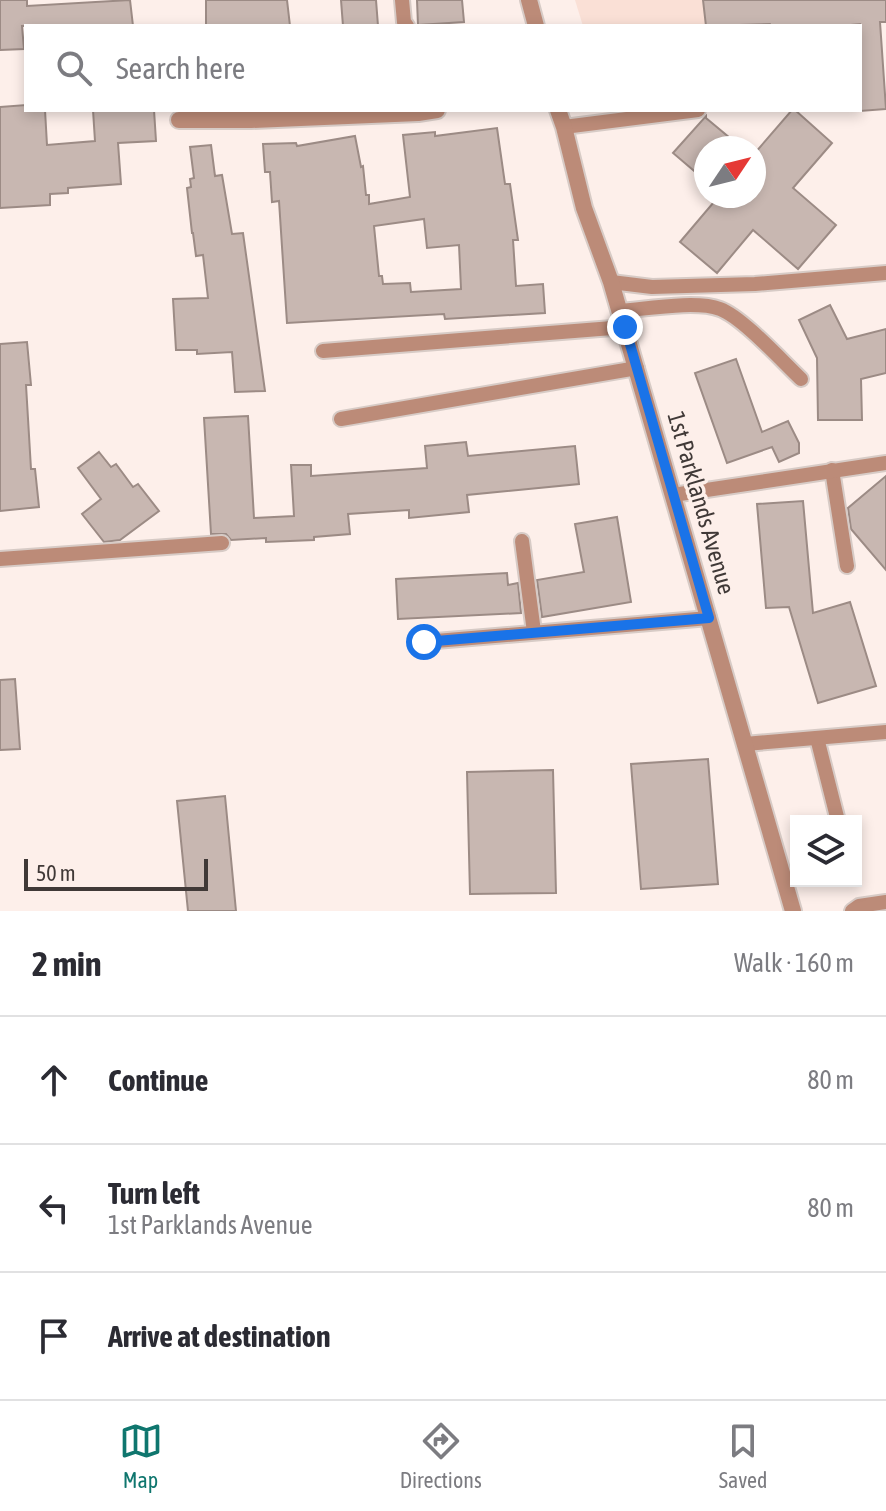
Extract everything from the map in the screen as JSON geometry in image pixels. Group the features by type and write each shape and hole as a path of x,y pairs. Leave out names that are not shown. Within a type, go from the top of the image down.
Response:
{"street":[{"path":"529,0 535,24"},
{"path":"179,120 424,112"},
{"name":"1st Parklands Avenue","path":"559,112 584,208 637,368 793,911"}],"lane":[{"path":"402,0 406,24"},
{"path":"564,127 682,112"},
{"path":"611,282 652,287 723,285 886,273"},
{"path":"323,351 622,319 696,305 722,310 736,319 801,379"},
{"path":"341,419 637,368"},
{"path":"673,495 886,463"},
{"path":"832,470 847,566"},
{"path":"522,541 534,632"},
{"path":"0,559 222,543"},
{"path":"424,642 709,618"},
{"path":"745,744 886,732"},
{"path":"817,738 836,815"},
{"path":"852,911 859,906 886,902"}],"shaded area":[{"path":"575,0 886,0 886,5 770,24 582,24"}],"building":[{"path":"0,0 27,0 27,6 130,0 133,24 24,24 24,49 0,50"},
{"path":"206,0 287,0 290,24 206,24"},
{"path":"341,0 376,0 378,24 343,24"},
{"path":"417,0 462,0 464,22 418,24"},
{"path":"703,0 886,0 886,22 880,22 886,109 862,111 862,24 706,24"},
{"path":"24,105 24,112 45,112 47,145 95,141 93,112 154,112 156,141 118,143 121,184 68,188 68,193 50,194 50,205 0,208 0,107"},
{"path":"790,112 797,112 832,143 793,188 836,225 798,269 753,230 717,273 680,242 709,208 766,208 766,140"},
{"path":"706,116 728,136 694,136 694,171 673,153"},
{"path":"497,128 505,184 510,184 518,240 513,240 516,286 543,284 545,313 445,319 444,314 287,323 279,201 272,202 270,172 265,172 263,144 296,143 297,146 355,136 369,204 410,197 403,135 435,132 435,136","holes":["424,219 427,248 459,245 461,289 411,292 410,283 383,284 382,276 379,276 374,226"]},
{"path":"211,145 215,176 222,175 232,234 243,233 265,391 235,392 232,352 197,354 197,350 176,350 173,299 208,298 203,255 196,256 187,188 191,187 190,179 194,178 190,147"},
{"path":"830,305 847,339 886,329 886,373 861,379 862,420 818,420 817,358 799,320"},
{"path":"27,342 31,385 26,385 31,469 35,469 39,507 0,511 0,344"},
{"path":"736,359 762,432 788,421 799,443 799,453 779,462 772,447 727,463 695,373"},
{"path":"248,416 254,518 294,516 291,465 311,465 311,476 427,468 425,446 466,442 468,456 575,446 579,484 467,495 469,512 409,518 409,510 348,514 350,534 314,537 314,540 231,540 226,534 211,534 204,418"},
{"path":"99,452 111,467 116,464 133,487 138,484 159,511 120,540 104,542 82,514 101,499 78,468"},
{"path":"886,476 886,570 851,529 848,508"},
{"path":"803,501 813,613 850,602 876,686 818,703 789,607 766,608 757,504"},
{"path":"617,517 631,602 542,617 537,580 584,572 575,524"},
{"path":"507,573 508,585 518,583 521,613 398,619 396,579"},
{"path":"15,679 20,749 0,750 0,680"},
{"path":"708,759 718,884 641,889 631,764"},
{"path":"553,770 556,893 470,894 467,772"},
{"path":"225,796 236,911 188,911 177,801"}],"route":[{"path":"424,642 709,618 625,327"}]}
